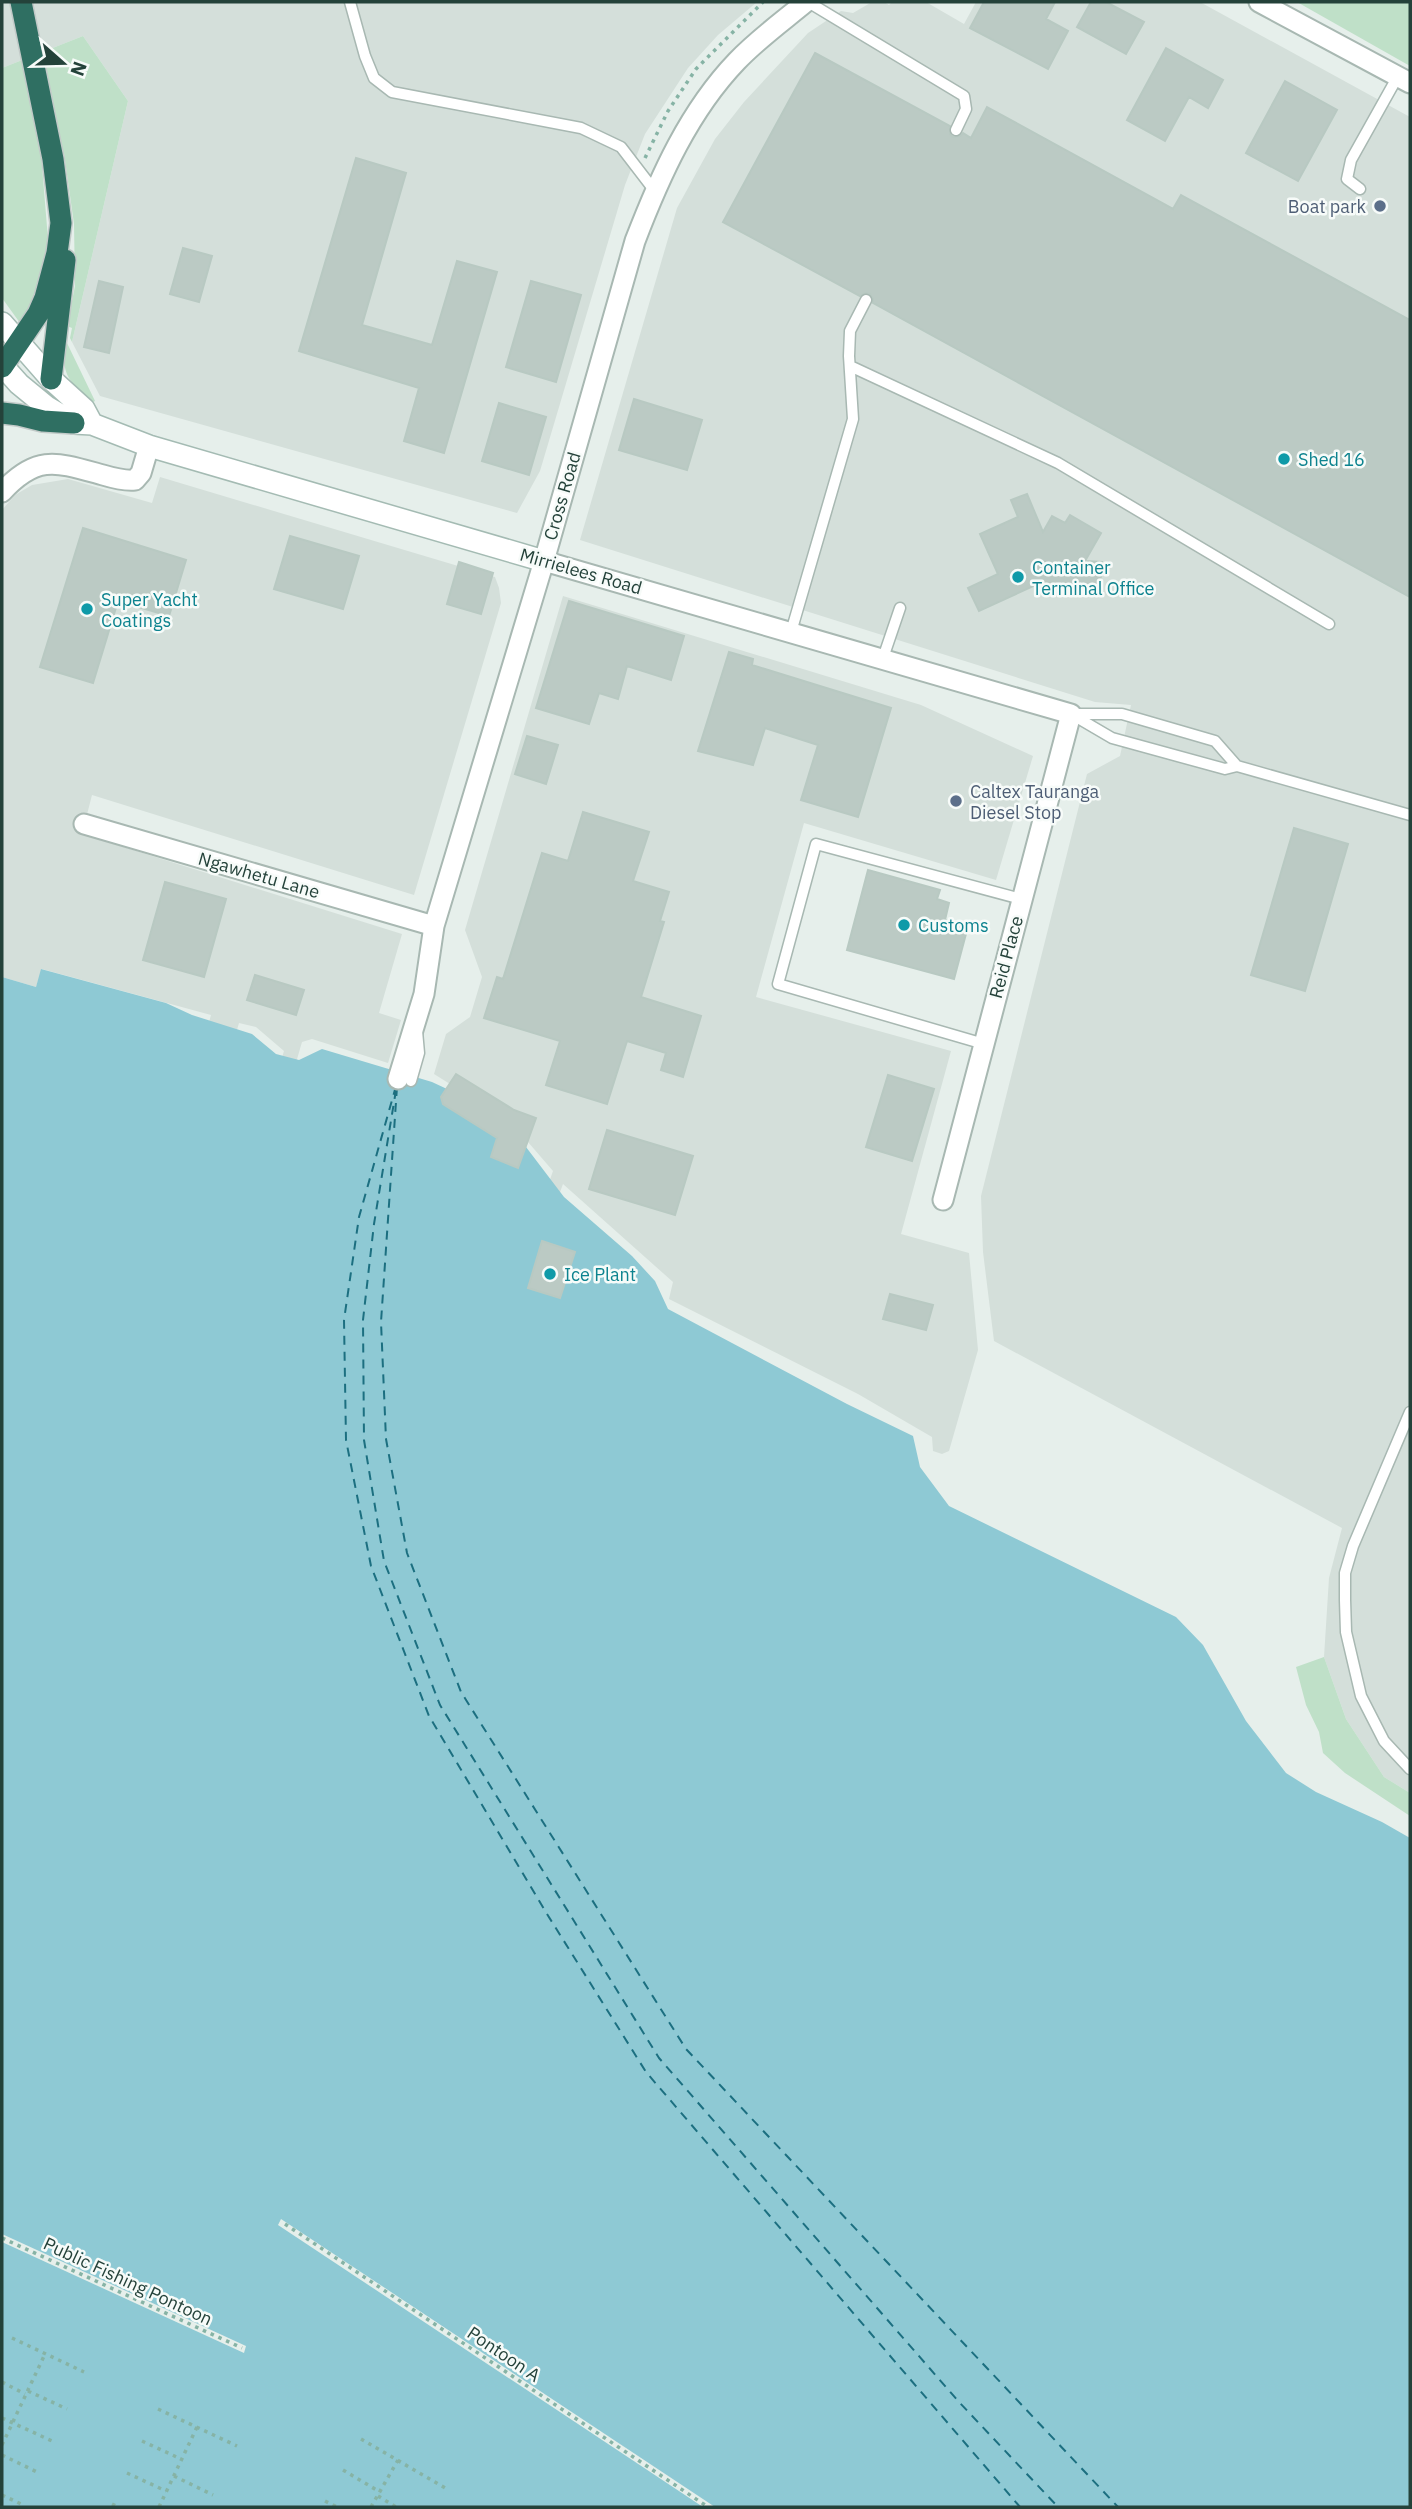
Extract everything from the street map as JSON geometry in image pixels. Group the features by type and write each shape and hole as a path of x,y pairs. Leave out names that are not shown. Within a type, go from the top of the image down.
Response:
{"highway":[{"path":"21,2 53,159 66,269 51,379"},
{"path":"2,366 38,314 45,298 57,253 61,223"},
{"path":"2,413 43,421 83,424"}],"main road":[{"path":"2,323 51,379 84,409 83,424"},
{"name":"Mirrielees Road","path":"2,366 47,407 83,424 149,446 544,561"}],"street":[{"name":"Cross Road","path":"405,1080 416,1020 424,994 434,926 544,561 635,241 654,190 679,141 707,97 737,61 807,2"},
{"path":"1259,2 1404,80"},
{"path":"2,492 16,477 33,467 57,463 122,480 135,480 141,473 149,446"},
{"name":"Mirrielees Road","path":"544,561 1072,714"},
{"name":"Reid Place","path":"943,1200 1072,714"},
{"name":"Ngawhetu Lane","path":"84,824 434,926"}],"lane":[{"path":"350,2 374,78 392,92 581,128 621,147 654,190"},
{"path":"807,2 964,96 965,109 956,130"},
{"path":"1360,189 1348,179 1351,160 1404,80"},
{"path":"791,632 853,419 850,331 866,300"},
{"path":"850,366 1058,463 1329,624"},
{"path":"883,658 900,608"},
{"path":"1072,714 1122,714 1216,741 1237,766"},
{"path":"1072,714 1112,738 1225,769 1237,766 1410,815"},
{"path":"984,1044 778,984 816,844 1021,899"},
{"path":"1410,1412 1353,1546 1345,1573 1345,1600 1346,1632 1361,1696 1384,1741 1410,1769"}],"path":[{"name":"Pontoon A","path":"285,2224 708,2507"},
{"name":"Public Fishing Pontoon","path":"2,2238 242,2348"},
{"path":"12,2339 84,2372"},
{"path":"2,2445 45,2354"},
{"path":"2,2382 67,2409"},
{"path":"158,2409 237,2446"},
{"path":"2,2418 52,2441"},
{"path":"159,2507 197,2427"},
{"path":"361,2439 447,2489"},
{"path":"142,2441 181,2459"},
{"path":"2,2455 37,2472"},
{"path":"371,2507 398,2460"},
{"path":"343,2470 396,2507"},
{"path":"127,2473 166,2491"},
{"path":"174,2476 213,2495"},
{"path":"2,2495 21,2504"},
{"path":"325,2501 337,2507"},
{"path":"112,2504 118,2507"}],"shaded area":[{"path":"2,2 757,2 718,35 688,68 645,134 625,185 540,471 517,513 100,396 72,342 128,101 83,36 2,68"},
{"path":"872,2 889,5 892,2 926,2 964,24 976,2 1200,2 1410,117 1410,1793 1384,1777 1346,1719 1324,1657 1329,1578 1342,1528 994,1341 983,1252 981,1196 1087,774 1120,756 1131,705 1095,702 580,540 677,208 715,139 744,102 808,33 841,11 853,13"},
{"path":"160,477 495,577 499,588 501,603 414,895 92,795 82,834 402,934 379,1013 401,1020 388,1063 312,1039 302,1042 290,1083 293,1084 292,1089 304,1092 301,1101 164,1062 166,1057 197,1066 211,1015 42,969 36,987 2,977 2,510 15,495 32,485 68,479 152,503","holes":["239,1023 256,1027 284,1051 277,1074 256,1068 251,1082 224,1074"]},
{"path":"563,596 921,705 1033,756 996,880 804,823 756,997 951,1051 901,1234 969,1253 978,1350 949,1451 942,1454 933,1451 932,1437 858,1394 669,1299 673,1282 563,1184 546,1230 530,1237 553,1171 528,1142 518,1168 491,1157 490,1134 443,1104 441,1098 450,1084 434,1074 446,1034 470,1017 482,977 465,930"}],"green space":[{"path":"1297,2 1410,2 1410,66"},
{"path":"83,36 128,101 72,342 72,328 67,326 75,286 74,224 64,153 41,154 48,239 40,288 20,323 2,298 2,68"},
{"path":"66,335 67,343 95,401 93,402 76,387 67,373 64,357"},
{"path":"1324,1657 1346,1719 1384,1777 1410,1793 1410,1816 1345,1773 1323,1753 1319,1732 1306,1705 1296,1667"}],"water":[{"path":"41,969 166,1003 192,1015 252,1034 276,1054 299,1060 322,1049 432,1082 447,1089 441,1097 443,1104 489,1133 503,1123 491,1157 518,1167 526,1147 564,1197 632,1256 655,1281 668,1309 913,1436 920,1467 949,1506 1176,1617 1203,1645 1246,1721 1286,1773 1316,1792 1410,1838 1410,2507 2,2507 2,977 36,987"}],"pier":[{"path":"281,2219 715,2507 703,2507 278,2225"},
{"path":"2,2234 246,2346 244,2353 2,2242"}],"building":[{"path":"984,2 1055,2 1046,19 1068,31 1048,69 970,28"},
{"path":"1091,2 1106,2 1144,22 1126,54 1077,27"},
{"path":"1166,48 1223,80 1208,108 1189,97 1165,141 1127,120"},
{"name":"Shed 16","path":"815,53 950,126 950,134 953,137 963,133 971,138 987,107 1173,209 1181,195 1410,320 1410,597 873,303 870,294 860,296 723,222"},
{"path":"1285,81 1337,110 1298,181 1246,153"},
{"path":"356,158 406,173 362,325 432,345 457,261 497,272 444,453 404,441 419,388 299,351"},
{"path":"183,248 212,256 199,302 170,294"},
{"path":"99,281 123,287 109,353 84,347"},
{"path":"531,281 581,295 556,382 506,367"},
{"path":"634,399 702,420 687,470 619,450"},
{"path":"499,403 546,417 529,475 482,461"},
{"path":"1027,494 1043,532 1052,516 1065,523 1070,515 1101,533 1085,561 1102,562 1100,586 1042,582 979,611 968,588 998,574 980,534 1018,517 1011,500"},
{"name":"Super Yacht Coatings","path":"83,528 186,560 169,616 118,601 93,683 40,667"},
{"path":"290,536 359,556 343,609 274,589"},
{"path":"459,562 493,573 481,614 447,604"},
{"path":"569,601 684,636 671,680 627,666 618,699 599,693 589,724 536,708"},
{"path":"729,652 753,659 752,665 891,708 858,817 801,800 818,745 765,728 753,765 698,751"},
{"path":"527,736 558,745 546,784 515,774"},
{"path":"583,812 649,832 633,881 669,892 660,921 664,922 641,997 701,1016 683,1077 661,1070 666,1053 627,1041 607,1104 546,1085 560,1041 484,1018 497,977 503,979 542,853 568,861"},
{"path":"1294,828 1348,844 1305,991 1251,975"},
{"name":"Customs","path":"868,870 940,890 937,899 949,903 945,920 967,930 954,979 847,950"},
{"path":"165,882 226,899 204,977 143,960"},
{"path":"255,975 304,990 296,1015 247,1000"},
{"path":"456,1074 514,1110 536,1118 518,1168 491,1157 497,1138 443,1104 441,1097"},
{"path":"888,1075 934,1089 912,1161 866,1147"},
{"path":"607,1130 693,1156 675,1215 589,1189"},
{"name":"Ice Plant","path":"542,1241 575,1252 560,1298 528,1288"},
{"path":"890,1294 933,1305 926,1330 883,1319"}],"ferry route":[{"path":"396,1086 359,1217 344,1320 346,1440 371,1566 429,1716 547,1914 646,2072 1020,2507"},
{"path":"397,1087 381,1322 386,1439 407,1553 461,1692 686,2049 1118,2507"},
{"path":"396,1090 374,1224 363,1320 364,1440 384,1561 440,1705 659,2058 959,2402 1058,2507"}],"place":[{"name":"Boat park","path":"1380,206"},
{"name":"Shed 16","path":"1284,459"},
{"name":"Container Terminal Office","path":"1018,577"},
{"name":"Super Yacht Coatings","path":"87,609"},
{"name":"Caltex Tauranga Diesel Stop","path":"956,801"},
{"name":"Customs","path":"904,925"},
{"name":"Ice Plant","path":"550,1274"}]}
